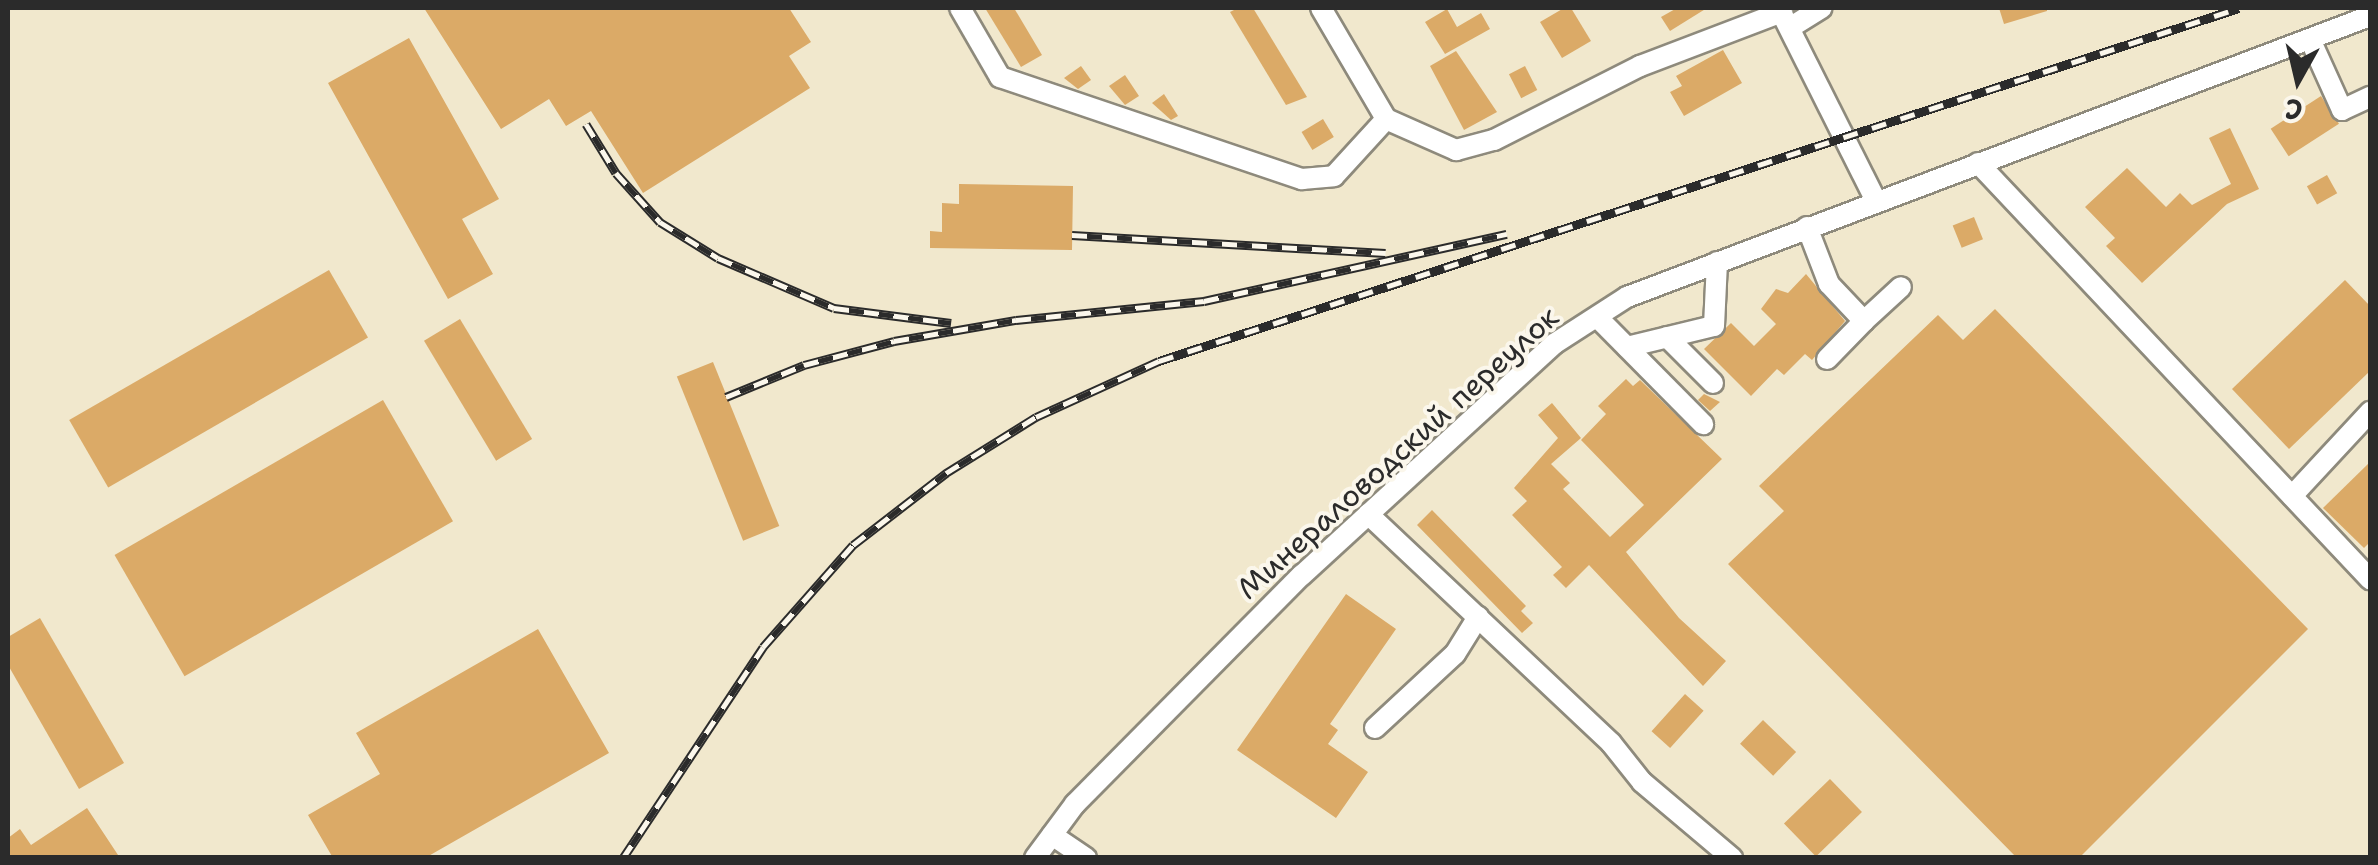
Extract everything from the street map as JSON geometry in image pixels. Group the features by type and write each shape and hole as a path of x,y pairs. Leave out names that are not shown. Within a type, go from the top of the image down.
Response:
{"street":[{"path":"960,8 1000,76 1302,179 1334,176 1386,119"},
{"path":"1321,8 1386,119 1456,150 1494,140 1640,66 1784,16 1822,8"},
{"path":"1784,16 1876,200"},
{"name":"Минераловодский переулок","path":"1035,858 1075,804 1368,514 1554,344 1627,297 2370,16"},
{"path":"2310,39 2342,110 2370,97"},
{"path":"1978,163 2370,580"},
{"path":"1807,228 1829,284 1864,322"},
{"path":"1627,347 1714,326 1717,262"},
{"path":"1828,358 1902,287"},
{"path":"1598,317 1703,424"},
{"path":"1667,337 1713,383"},
{"path":"2292,496 2370,412"},
{"path":"1368,514 1611,743 1642,782 1732,858"},
{"path":"1375,728 1455,654 1478,618"},
{"path":"1052,834 1086,858"}],"building":[{"path":"424,8 789,8 811,42 789,56 810,88 643,193 591,111 566,126 549,99 501,129"},
{"path":"985,8 1014,8 1042,55 1021,67"},
{"path":"1253,8 1307,97 1286,105 1230,12"},
{"path":"1571,8 1591,41 1562,58 1540,22"},
{"path":"1677,8 1707,8 1670,31 1661,17"},
{"path":"1999,8 2047,8 2047,11 2004,24"},
{"path":"1447,9 1457,27 1481,13 1490,29 1445,54 1425,22"},
{"path":"409,38 499,199 462,219 493,274 448,299 328,83"},
{"path":"1723,50 1742,83 1684,116 1670,92 1682,86 1676,76"},
{"path":"1456,51 1497,112 1464,130 1430,66"},
{"path":"1081,66 1091,80 1078,89 1064,78"},
{"path":"1525,66 1537,90 1521,98 1509,74"},
{"path":"1125,75 1139,96 1125,105 1109,86"},
{"path":"1164,94 1178,116 1171,120 1152,103"},
{"path":"2321,96 2339,124 2289,156 2271,129"},
{"path":"1323,119 1334,137 1312,150 1302,132"},
{"path":"2230,128 2259,189 2227,204 2142,283 2106,246 2115,238 2085,207 2127,168 2166,207 2180,193 2192,205 2231,184 2209,138"},
{"path":"2327,175 2337,193 2317,205 2307,186"},
{"path":"959,184 1073,186 1072,250 930,248 930,231 942,232 942,203 959,204"},
{"path":"1974,217 1983,239 1962,248 1953,226"},
{"path":"329,270 368,338 108,488 69,420"},
{"path":"1806,274 1845,321 1812,360 1805,354 1784,375 1777,369 1751,396 1704,349 1731,323 1754,346 1776,324 1761,309 1776,289 1788,293"},
{"path":"2345,280 2370,306 2370,371 2289,449 2232,389"},
{"path":"1995,309 2308,629 2079,858 2017,858 1728,564 1784,511 1759,486 1938,315 1963,340"},
{"path":"460,319 532,439 496,461 424,341"},
{"path":"713,362 779,526 743,541 677,377"},
{"path":"1626,379 1633,386 1640,380 1722,459 1626,552 1679,618 1726,661 1703,686 1589,565 1566,588 1553,575 1562,567 1512,515 1527,501 1514,488 1558,438 1538,415 1552,403 1581,438 1551,464 1570,483 1563,489 1610,537 1644,505 1581,440 1606,414 1598,406"},
{"path":"1704,394 1720,402 1710,411 1698,400"},
{"path":"383,400 453,521 185,676 115,555"},
{"path":"2370,462 2370,542 2364,548 2323,508"},
{"path":"1432,510 1526,606 1521,611 1533,623 1522,633 1417,525"},
{"path":"1346,594 1396,629 1330,724 1338,730 1328,744 1368,772 1336,818 1237,750"},
{"path":"40,618 124,763 79,789 8,665 8,637"},
{"path":"538,629 609,753 425,858 333,858 308,815 380,774 356,733"},
{"path":"1685,694 1704,711 1670,748 1652,731"},
{"path":"1763,720 1796,752 1773,776 1740,744"},
{"path":"1830,779 1862,812 1816,857 1784,823"},
{"path":"87,808 120,858 8,858 8,838 20,829 31,845"}],"railway":[{"path":"623,858 763,647 853,545 946,473 1036,417 1159,361 2239,8"},
{"path":"586,124 616,173 660,222 718,258 834,308 951,323"},
{"path":"726,397 804,365 894,341 1016,320 1204,301 1507,234"},
{"path":"1072,235 1385,253"}]}
